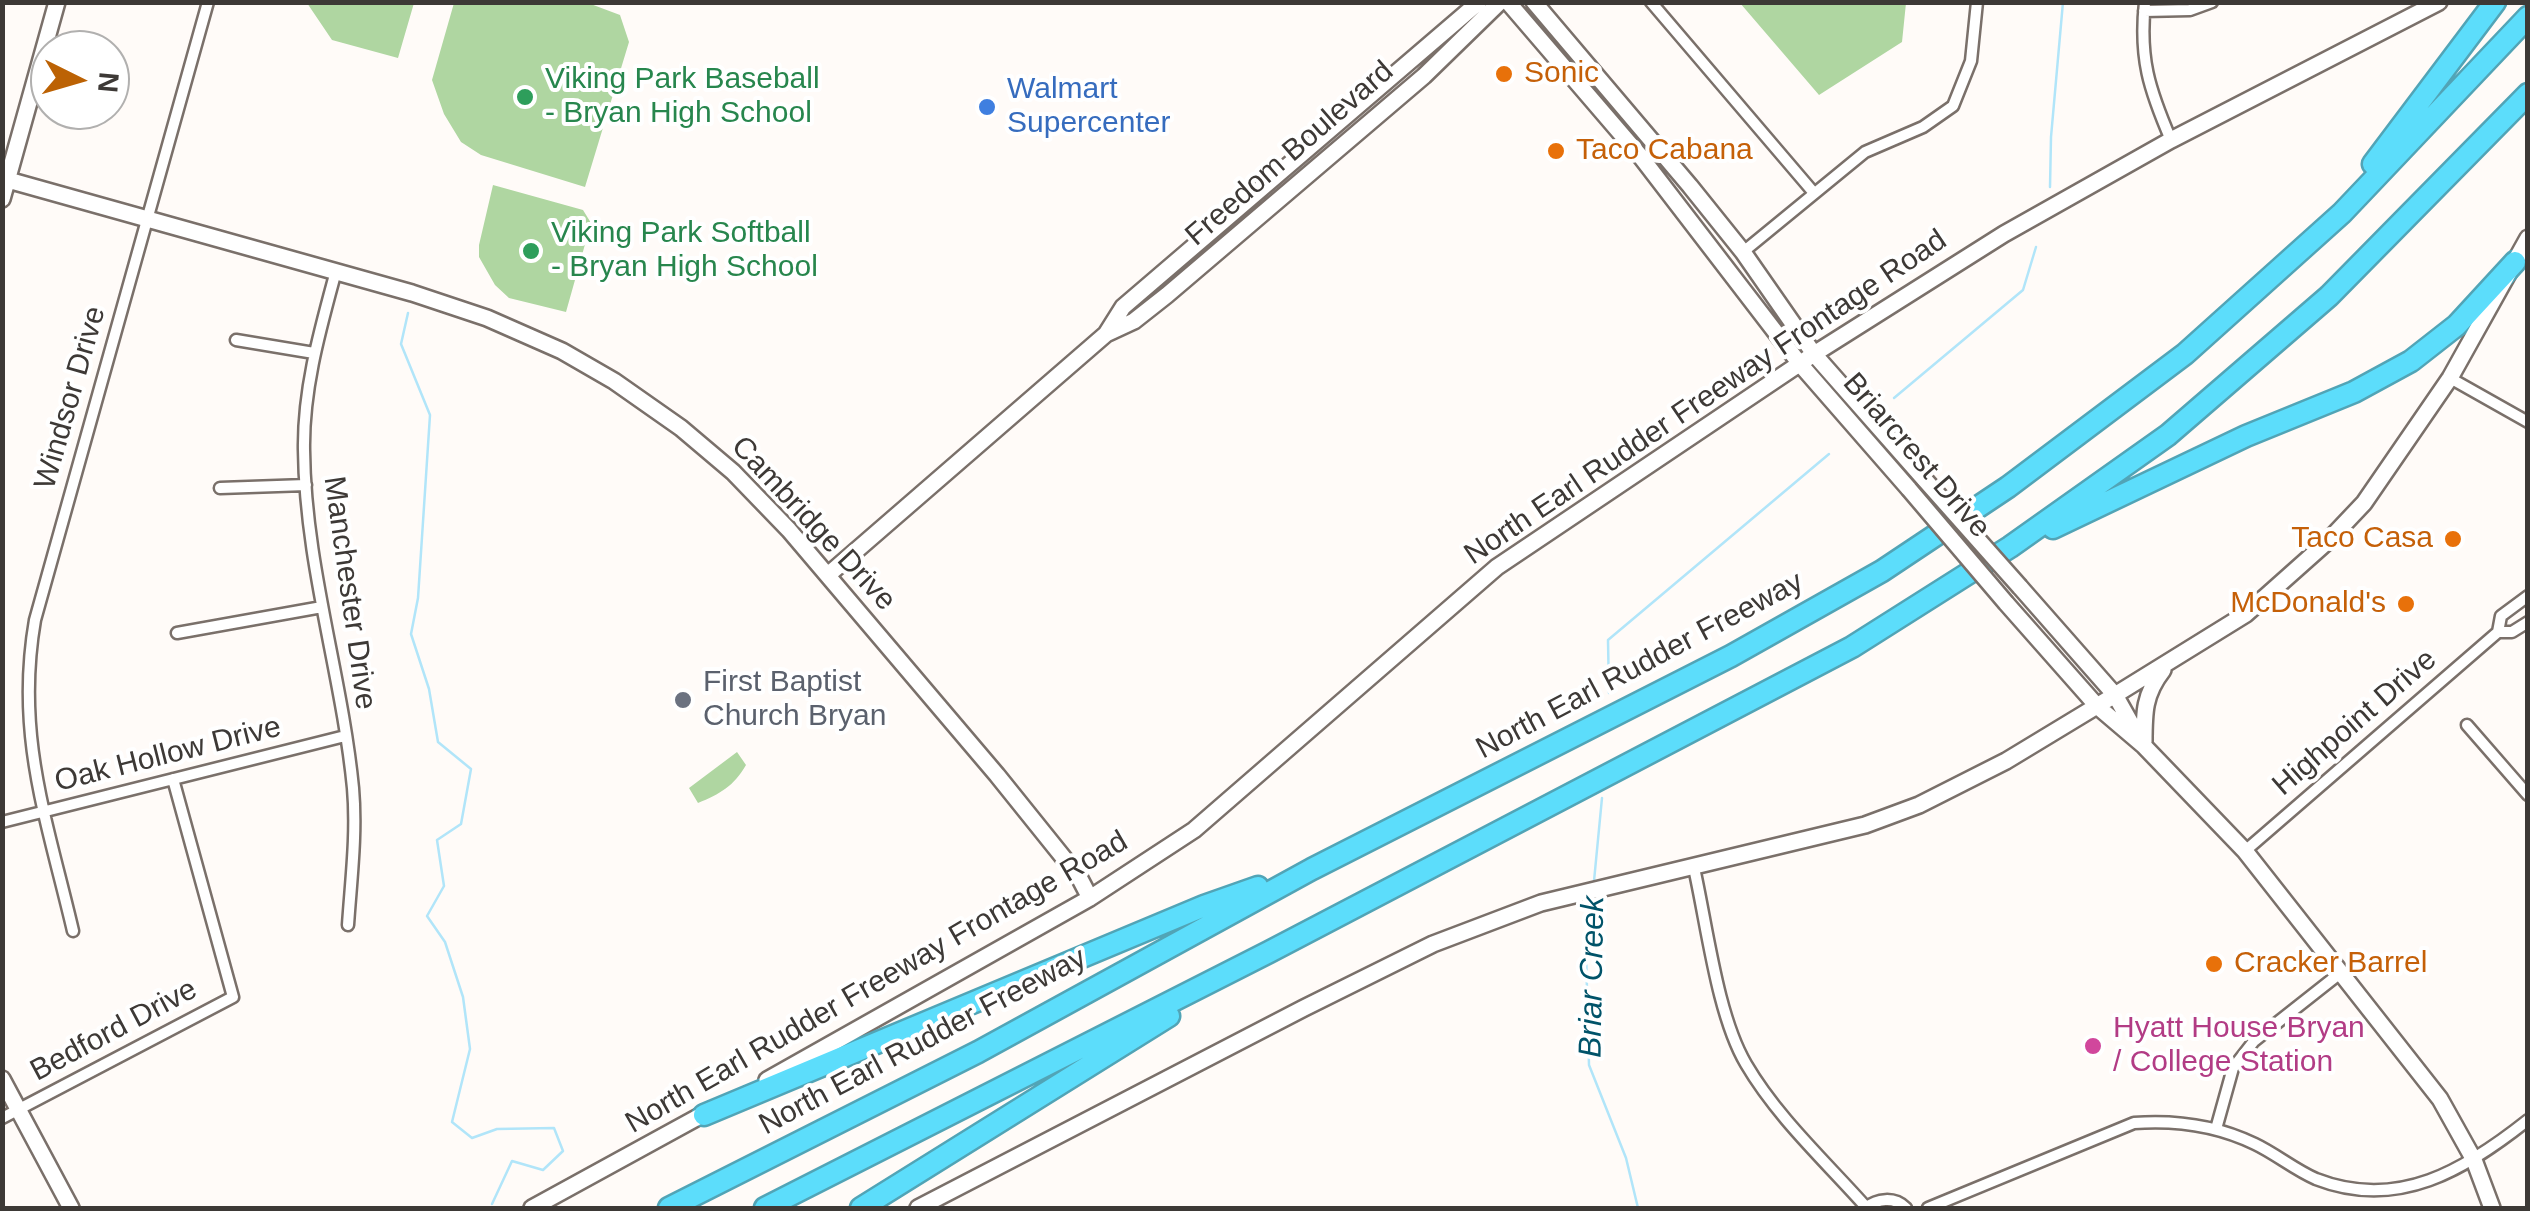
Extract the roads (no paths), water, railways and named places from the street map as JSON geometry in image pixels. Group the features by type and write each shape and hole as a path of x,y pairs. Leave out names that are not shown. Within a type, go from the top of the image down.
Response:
{"highway":[{"path":"2268,279 2372,166 2495,2"},
{"name":"North Earl Rudder Freeway","path":"669,1208 978,1052 1312,869 1730,656 1882,571 2008,487 2171,365 2342,213 2528,17"},
{"path":"765,1208 1270,952 1852,647 2010,546 2168,434 2329,296 2528,94"},
{"path":"2010,546 2246,436 2354,392 2411,361 2458,325 2514,262"},
{"path":"704,1115 1204,906 1312,869"},
{"path":"861,1208 1270,952"}],"main road":[{"path":"2,199 57,2"},
{"name":"Freedom Boulevard","path":"1106,334 1122,308 1480,2"},
{"name":"Freedom Boulevard","path":"828,574 1106,334 1134,321 1302,180 1424,76 1500,2"},
{"name":"Briarcrest Drive","path":"1508,2 1641,156 1909,489 2006,603 2097,706 2144,746 2244,851 2430,1084 2474,1160 2492,1208"},
{"name":"Briarcrest Drive","path":"1534,2 1742,252 1807,359 1925,480 2115,695 2144,746"},
{"name":"North Earl Rudder Freeway Frontage Road","path":"532,1208 1090,898 1194,830 1497,567 1807,359 2004,234 2171,140 2439,2"},
{"path":"1358,106 1370,121"},
{"path":"1289,165 1302,180"},
{"name":"Cambridge Drive","path":"8,180 336,271 487,318 614,381 681,428 733,472 828,574 997,775 1079,877 1090,898"},
{"path":"1210,233 1222,248"},
{"path":"918,1208 1434,944 1541,902 1865,825 1919,805 2006,761 2246,614 2328,541 2376,487 2450,378 2528,238"},
{"path":"2144,746 2144,706 2149,687 2170,661"},
{"path":"2,1079 70,1208"}],"street":[{"name":"Windsor Drive","path":"72,931 35,776 27,719 30,651 35,620 208,2"},
{"path":"1651,2 1814,193"},
{"path":"1742,252 1865,152 1923,127 1954,106 1971,61 1977,2"},
{"path":"2171,140 2145,72 2145,7 2190,10 2212,2"},
{"name":"Manchester Drive","path":"336,271 314,353 304,447 322,607 354,808 348,925"},
{"path":"236,340 314,353"},
{"path":"2450,378 2528,422"},
{"path":"220,488 306,485"},
{"name":"Highpoint Drive","path":"2498,632 2500,616 2528,596"},
{"path":"177,633 322,607"},
{"name":"Highpoint Drive","path":"2244,851 2498,632 2512,632 2528,622"},
{"path":"2468,725 2528,795"},
{"name":"Oak Hollow Drive","path":"2,822 345,736"},
{"name":"Bedford Drive","path":"2,1118 233,997 173,779"},
{"path":"1694,868 1726,1012 1744,1062 1779,1110 1865,1208 1884,1200 1906,1208"},
{"path":"2216,1129 2229,1080 2254,1041 2339,974"},
{"path":"1928,1208 2134,1124 2156,1122 2216,1129 2255,1144 2317,1180 2374,1191 2396,1191 2430,1183 2474,1160 2528,1120"}],"waterway":[{"name":"Briar Creek","path":"2050,187 2063,2"},
{"name":"Briar Creek","path":"1894,398 2023,290 2036,247"},
{"path":"408,313 401,344 430,415 418,598 411,634 429,689 438,742 471,769 461,824 437,840 444,886 427,916 445,942 463,997 470,1049 452,1122 472,1138 497,1129 554,1128 563,1151 543,1170 512,1161 492,1204"},
{"name":"Briar Creek","path":"1609,693 1608,640 1829,454"},
{"name":"Briar Creek","path":"1594,881 1602,798"},
{"name":"Briar Creek","path":"1592,899 1586,952 1589,1065 1626,1158 1638,1208"}],"place":[{"name":"Sonic","path":"1504,74"},
{"name":"Viking Park Baseball - Bryan High School","path":"525,97"},
{"name":"Walmart Supercenter","path":"987,107"},
{"name":"Taco Cabana","path":"1556,151"},
{"name":"Viking Park Softball - Bryan High School","path":"531,251"},
{"name":"Taco Casa","path":"2453,539"},
{"name":"McDonald's","path":"2406,604"},
{"name":"First Baptist Church Bryan","path":"683,700"},
{"name":"Cracker Barrel","path":"2214,964"},
{"name":"Hyatt House Bryan / College Station","path":"2093,1046"}]}
